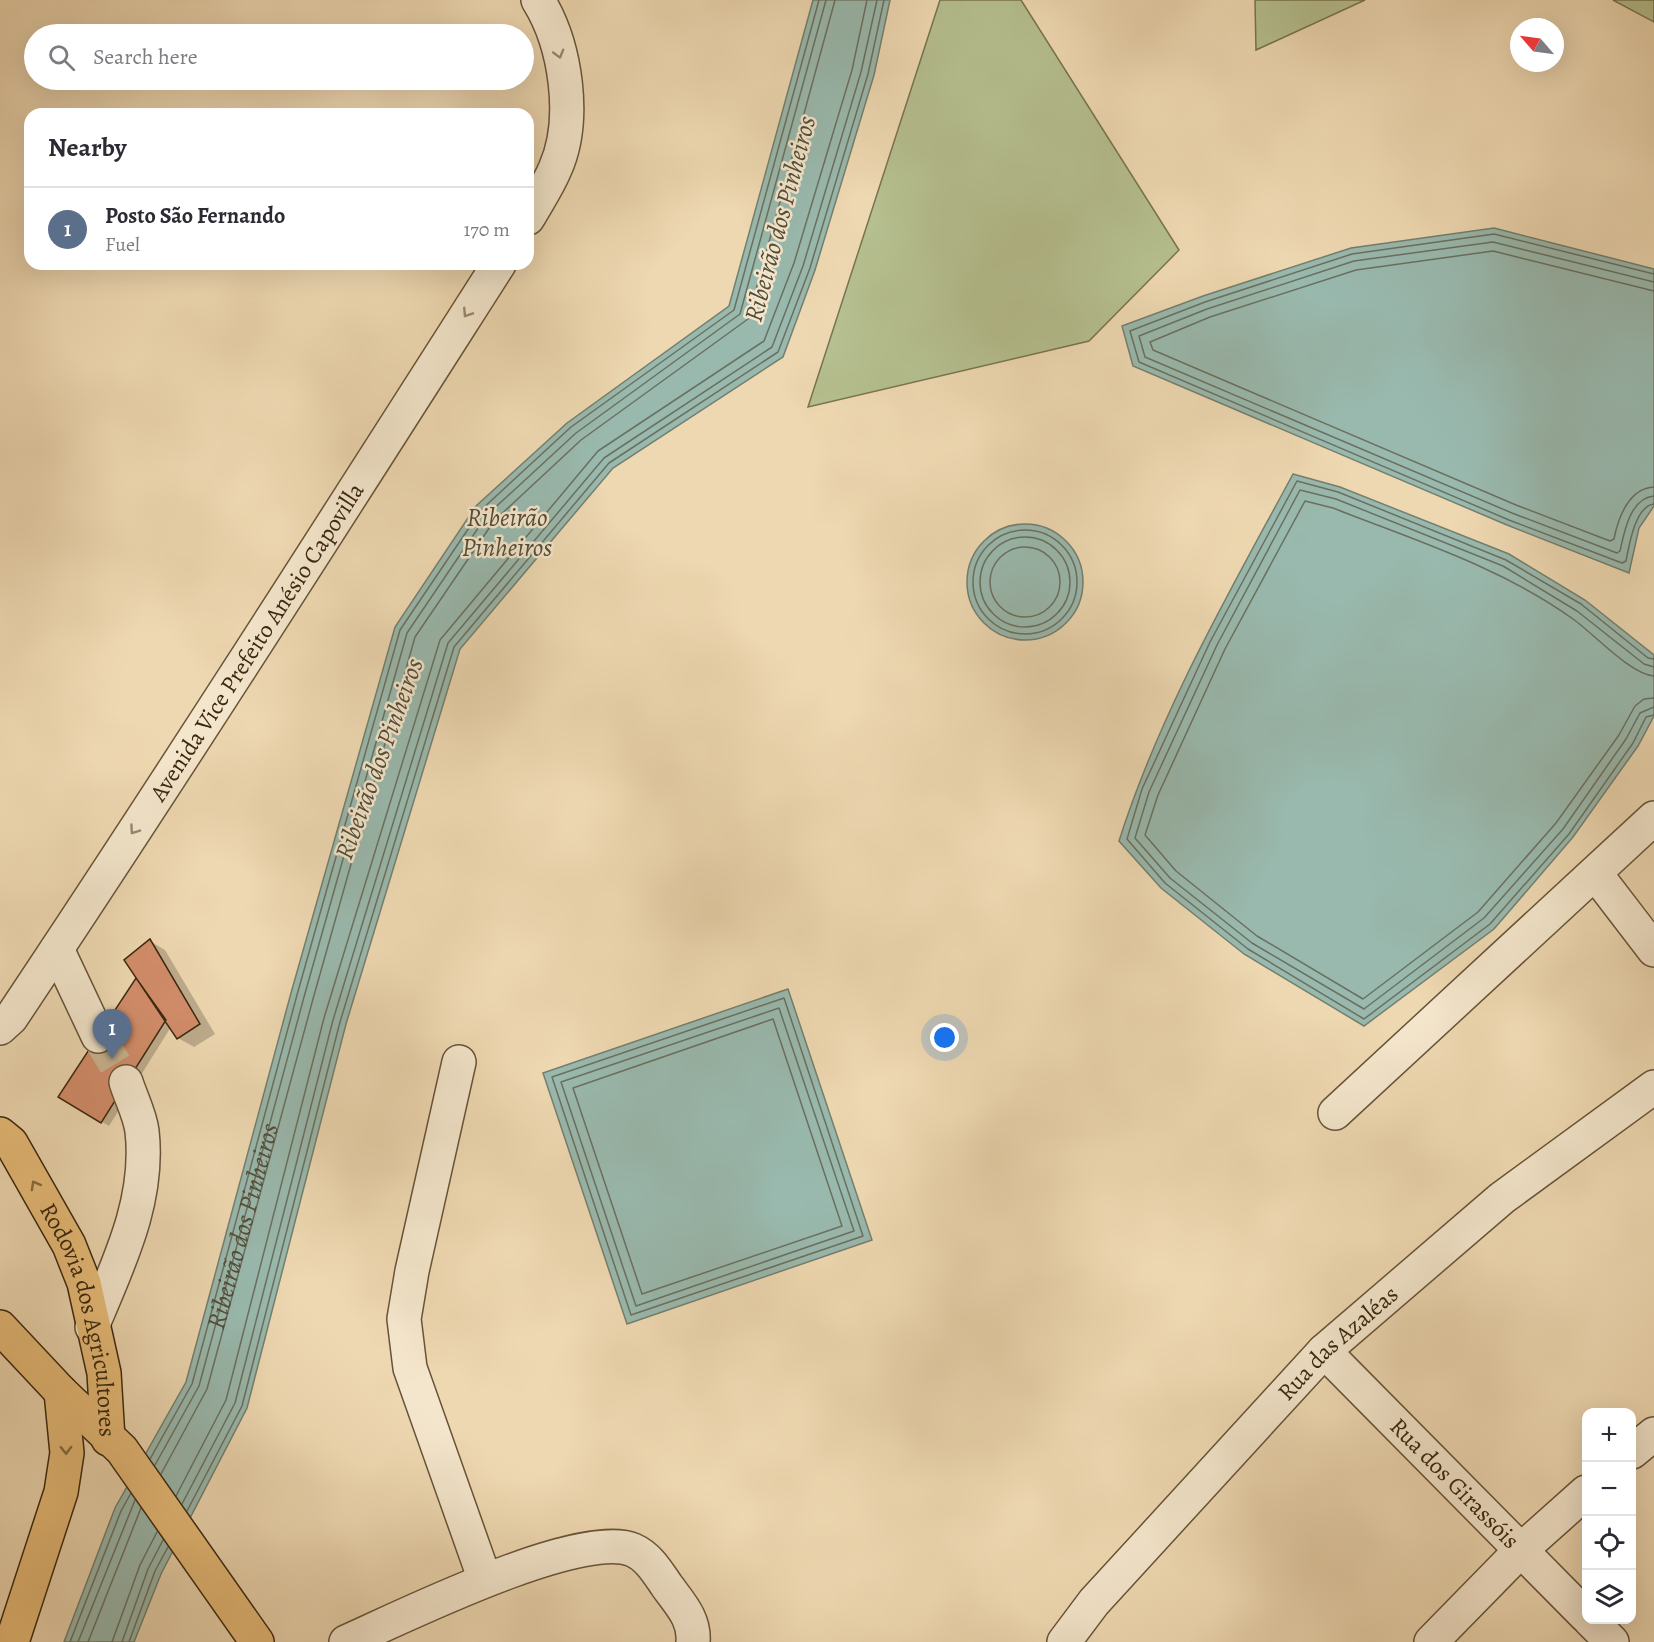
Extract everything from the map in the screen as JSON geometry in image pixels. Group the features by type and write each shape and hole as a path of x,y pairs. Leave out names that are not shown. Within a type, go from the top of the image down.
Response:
{"main road":[{"name":"Rodovia dos Agricultores","path":"4,1132 69,1245 84,1284 104,1373 115,1445"},
{"name":"Rodovia dos Agricultores","path":"0,1327 115,1445"},
{"path":"12,1642 61,1492 67,1454 61,1392"},
{"path":"115,1445 185,1536 248,1638"}],"street":[{"path":"534,207 556,168 568,115 561,59 538,0"},
{"name":"Avenida Vice Prefeito Anésio Capovilla","path":"4,1031 104,874 170,780 495,270"},
{"path":"1335,1113 1654,818"},
{"path":"1595,873 1654,950"},
{"path":"57,949 98,1036"},
{"path":"459,1062 412,1271 404,1318 411,1368 485,1580"},
{"path":"92,1327 130,1235 142,1181 142,1130 126,1082"},
{"name":"Rua das Azaléas","path":"1064,1642 1094,1602 1324,1351 1502,1198 1654,1087"},
{"name":"Rua dos Girassóis","path":"1324,1351 1582,1611"},
{"path":"1636,1449 1654,1434"},
{"path":"1431,1642 1521,1550 1582,1496"},
{"path":"346,1642 485,1580 590,1546 614,1545 633,1550 648,1560 688,1615 694,1629 693,1642"},
{"path":"1594,1624 1612,1642"}],"green space":[{"path":"940,0 1021,0 1179,250 1089,341 808,407"},
{"path":"1255,0 1365,0 1256,50"},
{"path":"1613,0 1654,0 1654,22"}],"water":[{"name":"Ribeirão Pinheiros","path":"813,0 890,0 874,75 815,270 783,357 613,468 460,649 346,1024 247,1408 161,1574 134,1642 64,1642 115,1508 186,1382 291,993 395,627 476,506 567,423 729,306"},
{"path":"1494,228 1654,269 1654,506 1639,528 1629,573 1507,525 1133,366 1122,326 1203,296 1351,248"},
{"path":"1293,474 1340,487 1509,554 1585,600 1654,655 1654,716 1638,746 1573,837 1494,929 1364,1026 1244,954 1161,888 1119,841 1154,746 1175,700 1221,608"},
{"path":"1025,524 1047,528 1066,541 1079,560 1083,582 1079,604 1066,623 1047,636 1025,640 1003,636 984,623 971,604 967,582 971,560 984,541 1003,528"},
{"path":"788,989 872,1240 627,1324 543,1073"}],"building":[{"path":"150,939 200,1024 177,1039 124,960"},
{"path":"136,978 166,1020 101,1123 58,1097"}],"tunnel":[{"path":"98,1036 126,1082"}],"place":[{"name":"Posto São Fernando","path":"112,1059"}],"water label":[{"name":"Ribeirão dos Pinheiros","path":"780,219"},
{"name":"Ribeirão dos Pinheiros","path":"379,759"},
{"name":"Ribeirão dos Pinheiros","path":"242,1225"}]}
